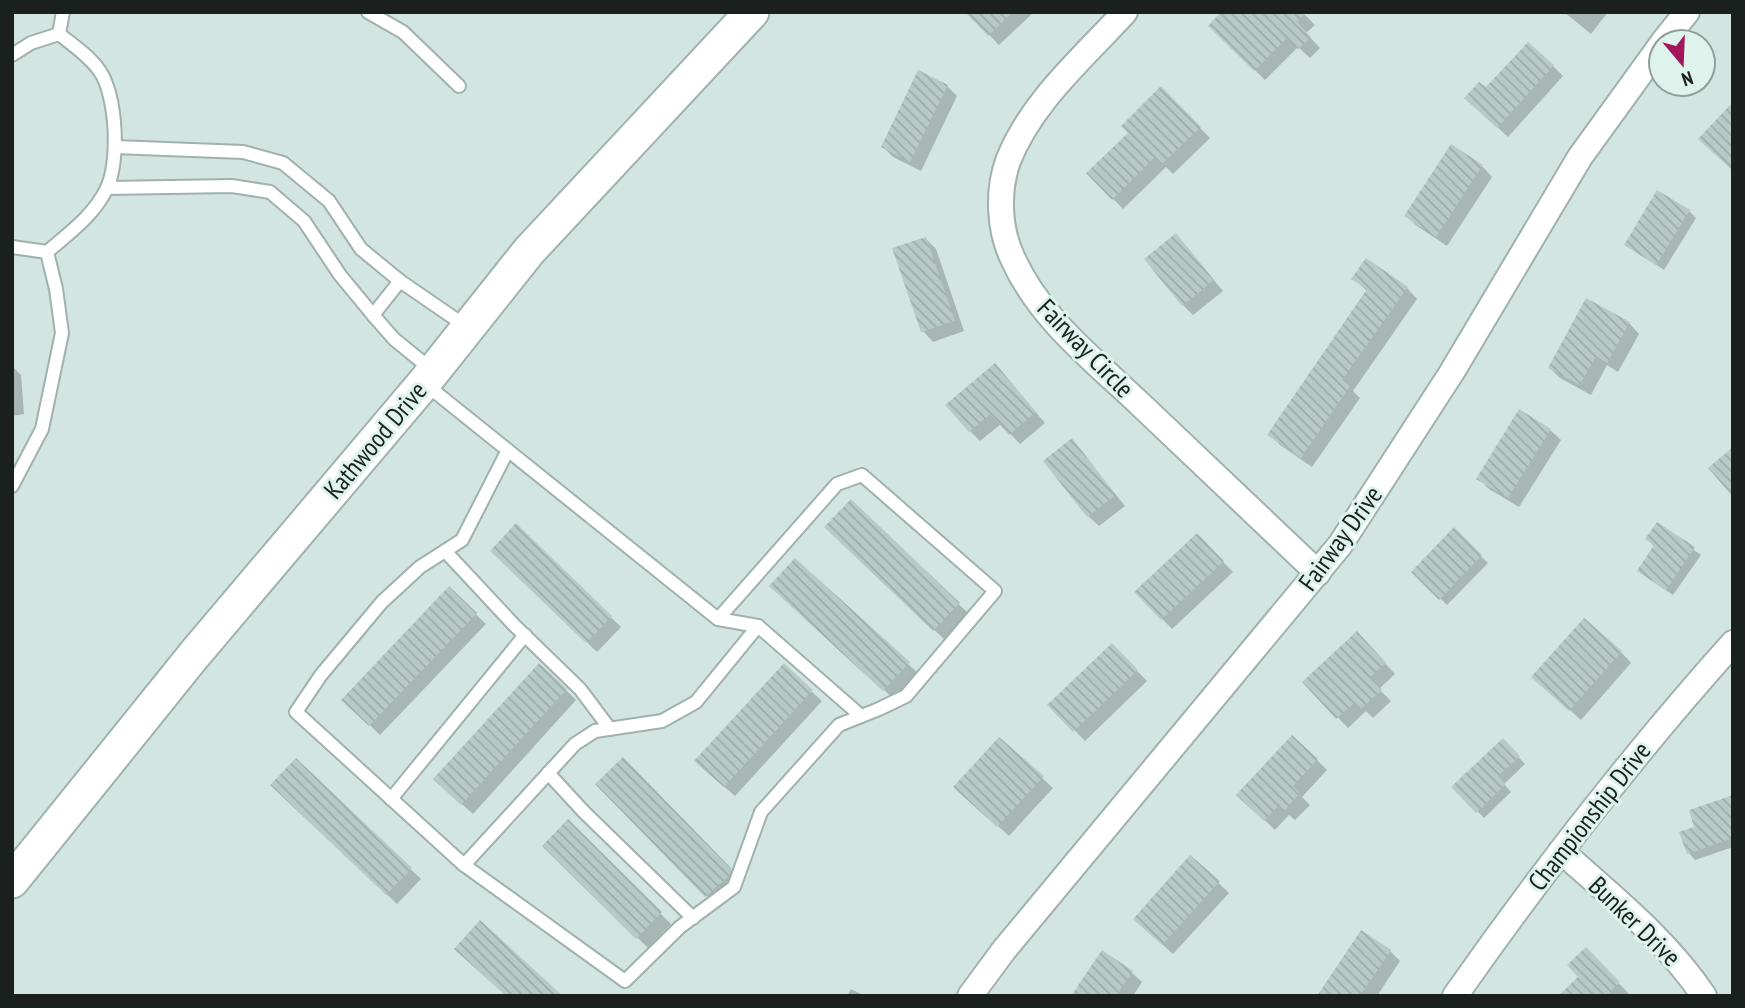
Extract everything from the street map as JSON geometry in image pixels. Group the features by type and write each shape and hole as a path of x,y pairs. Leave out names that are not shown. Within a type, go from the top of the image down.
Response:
{"street":[{"name":"Kathwood Drive","path":"12,881 194,655 428,377 529,251 752,12"},
{"name":"Fairway Circle","path":"1125,12 1040,105 1020,136 1007,164 1000,201 1003,232 1012,258 1027,285 1066,334 1318,573"},
{"name":"Fairway Drive","path":"1674,28 1687,12"},
{"name":"Fairway Drive","path":"970,996 1004,950 1340,545 1452,372 1580,157 1647,64"},
{"name":"Championship Drive","path":"1455,996 1561,851 1660,725 1733,643"},
{"name":"Bunker Drive","path":"1561,851 1655,936 1704,996"}],"lane":[{"path":"59,34 63,12"},
{"path":"368,12 403,32 459,86"},
{"path":"12,55 31,43 59,34"},
{"path":"12,247 47,252 86,219 107,188 115,148 114,107 101,71 59,34"},
{"path":"115,148 243,152 283,163 329,201 361,248 400,281 468,328"},
{"path":"107,188 232,186 270,192 304,221 340,275 428,377 508,450 718,619 758,626 861,716"},
{"path":"12,486 42,429 62,333 47,252"},
{"path":"373,315 400,281"},
{"path":"508,450 462,540 420,567 382,601 321,675 296,712 464,865 625,981 680,926 734,887 761,812 839,725 906,696 995,591 862,475 837,484 718,619"},
{"path":"445,551 580,689 610,729"},
{"path":"464,865 575,744 595,731 662,721 696,702 758,626"},
{"path":"391,799 525,635"},
{"path":"548,773 584,812 693,918"}],"building":[{"path":"965,12 1013,12 988,36"},
{"path":"1221,12 1306,12 1297,22 1311,37 1298,49 1287,38 1254,71 1208,26"},
{"path":"1528,42 1554,65 1497,128 1464,98 1479,82 1486,87"},
{"path":"918,70 948,85 910,162 881,147"},
{"path":"1161,86 1201,127 1161,165 1154,158 1112,200 1086,173 1128,133 1121,126"},
{"path":"1733,102 1733,171 1698,139"},
{"path":"1451,144 1483,165 1436,237 1404,216"},
{"path":"1657,190 1690,210 1656,265 1624,245"},
{"path":"1176,233 1214,280 1182,306 1144,259"},
{"path":"926,237 955,321 921,332 892,248"},
{"path":"1366,258 1408,287 1342,380 1350,386 1301,458 1267,435 1367,289 1351,279"},
{"path":"1586,298 1630,322 1607,363 1596,356 1580,385 1548,368"},
{"path":"995,363 1036,412 1009,435 990,414 969,432 945,405"},
{"path":"1519,409 1551,429 1508,498 1476,479"},
{"path":"1072,438 1116,495 1087,517 1043,461"},
{"path":"1733,447 1733,497 1708,468"},
{"path":"851,499 960,603 933,631 824,527"},
{"path":"1657,522 1695,547 1666,590 1637,571 1654,545 1645,539"},
{"path":"516,523 612,616 586,643 490,551"},
{"path":"1454,527 1482,555 1439,600 1411,572"},
{"path":"1197,533 1224,561 1161,620 1134,592"},
{"path":"795,558 910,662 883,691 769,586"},
{"path":"449,586 477,613 369,726 341,700"},
{"path":"1584,618 1622,651 1569,711 1531,677"},
{"path":"1357,631 1386,663 1370,677 1382,690 1361,709 1355,702 1336,719 1302,682"},
{"path":"1112,643 1138,670 1073,732 1047,705"},
{"path":"539,663 567,689 461,805 433,779"},
{"path":"784,663 813,690 724,787 694,761"},
{"path":"1292,735 1318,759 1293,786 1300,793 1284,811 1278,806 1264,821 1236,795"},
{"path":"999,737 1044,776 997,827 953,787"},
{"path":"1503,738 1520,756 1498,776 1506,784 1476,813 1451,787"},
{"path":"623,757 731,868 729,876 705,897 595,784"},
{"path":"296,758 412,868 386,895 270,785"},
{"path":"1733,795 1733,838 1687,854 1679,832 1694,827 1689,810"},
{"path":"568,819 662,912 636,939 542,846"},
{"path":"1190,855 1220,881 1162,945 1133,919"},
{"path":"480,920 563,996 506,996 454,949"},
{"path":"1361,930 1391,950 1360,996 1317,996"},
{"path":"1586,947 1620,982 1606,996 1558,996 1578,977 1567,965"},
{"path":"1102,950 1133,971 1116,996 1071,996"}]}
